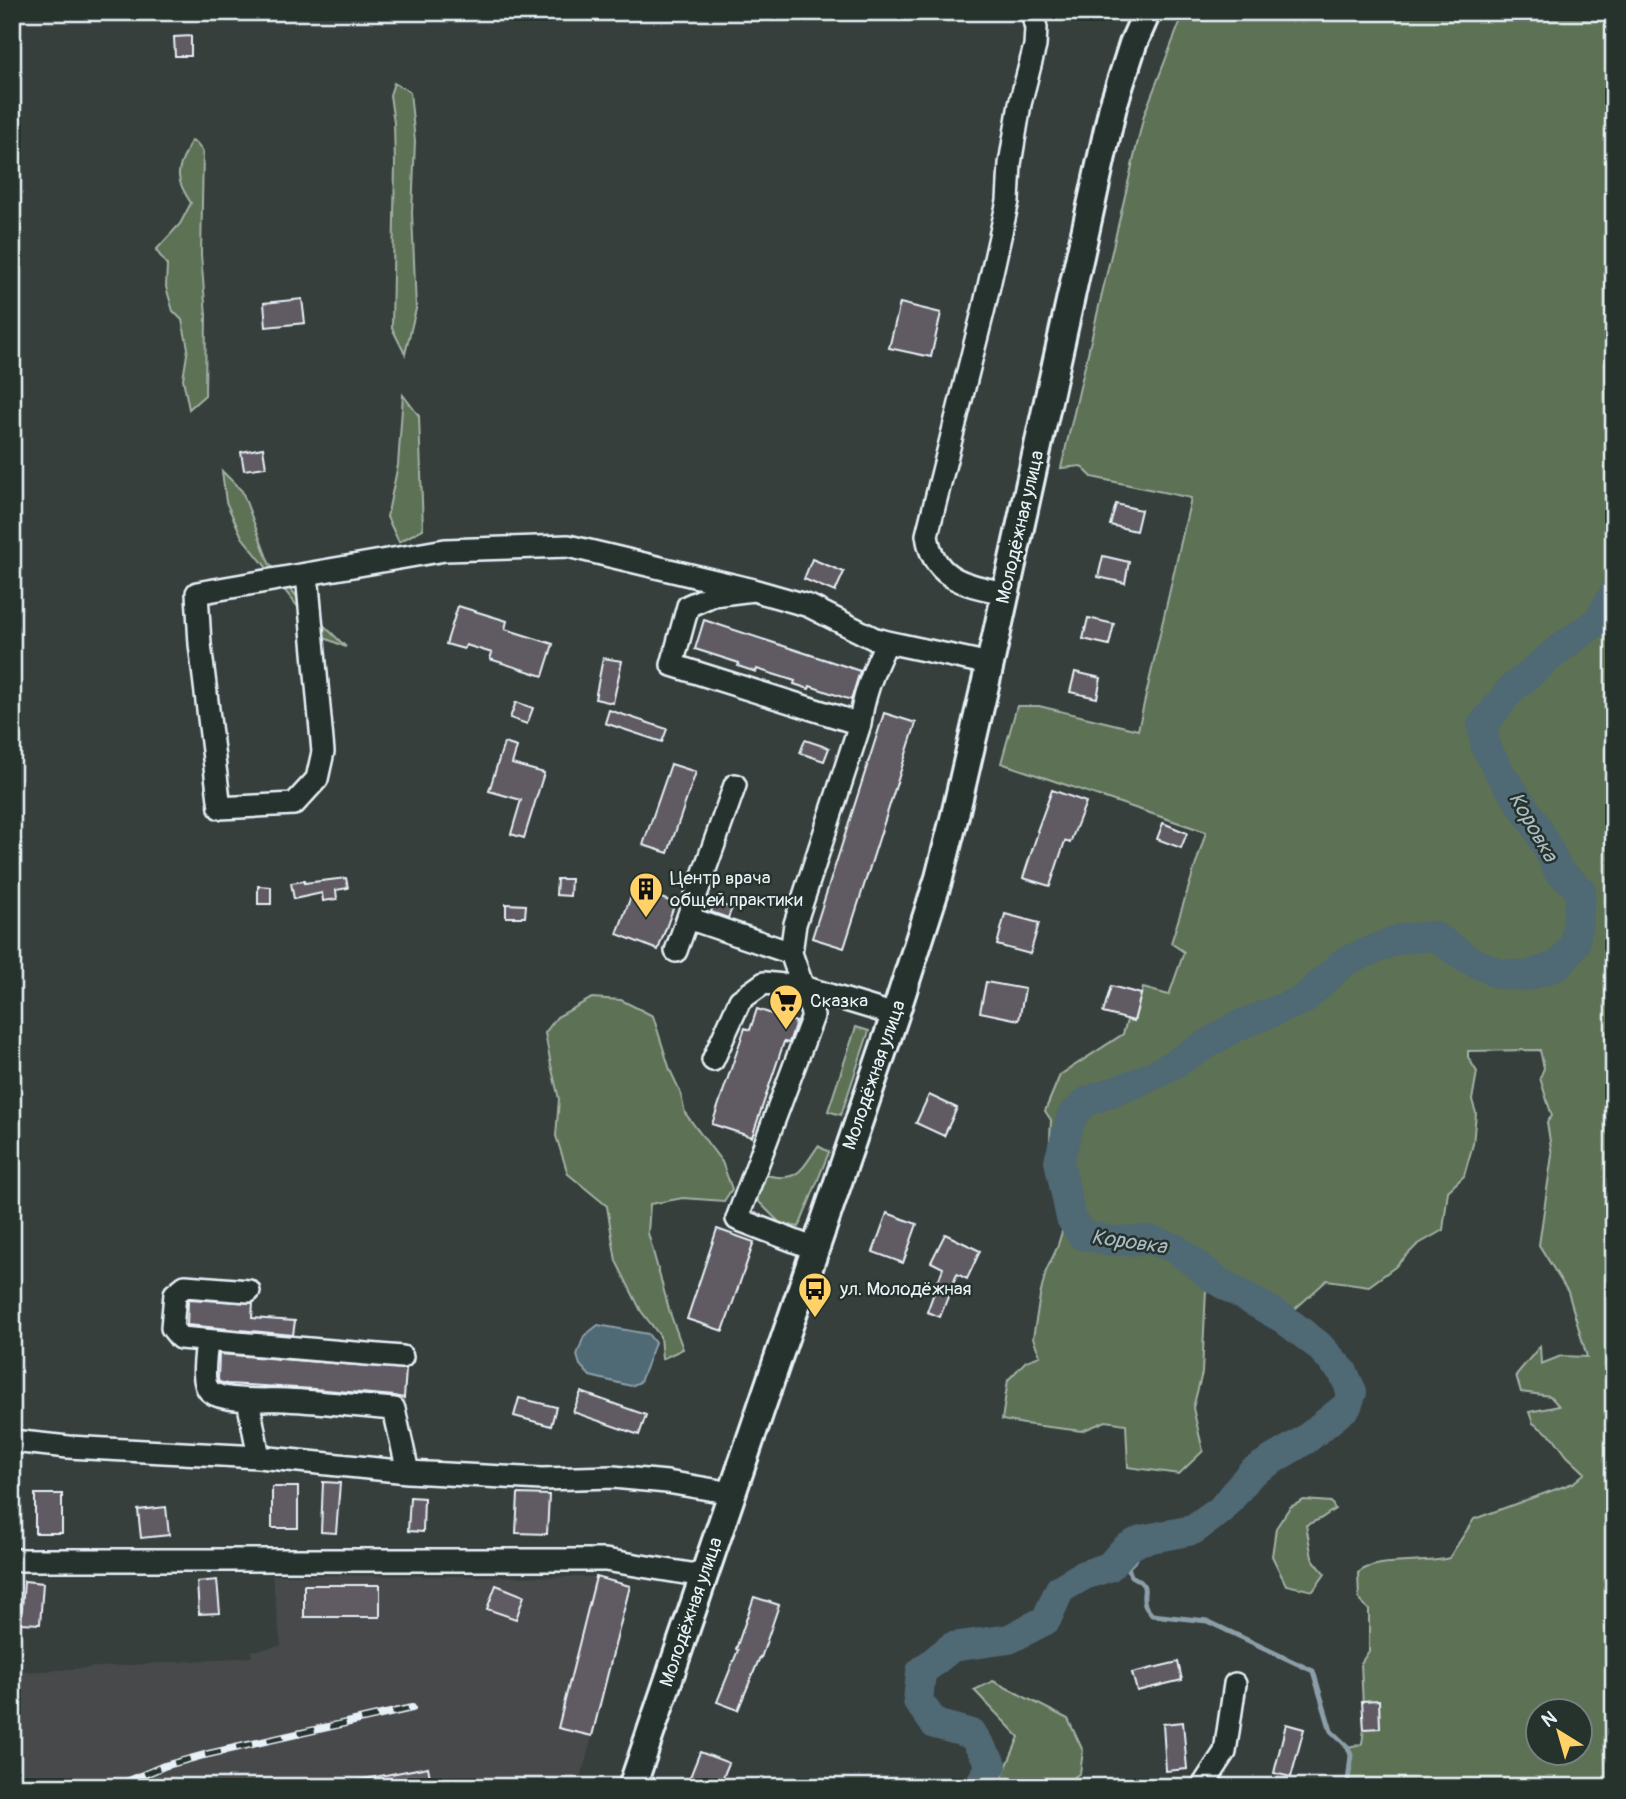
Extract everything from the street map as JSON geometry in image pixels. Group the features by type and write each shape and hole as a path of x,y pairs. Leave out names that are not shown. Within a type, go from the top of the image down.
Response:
{"main road":[{"name":"Молодёжная улица","path":"632,1787 895,1015 939,878 990,664 1113,106 1133,44 1147,12"}],"street":[{"path":"1005,593 968,586 953,578 934,558 928,548 927,535 1008,201 1010,164 1020,104 1035,46 1036,27 1032,12"},
{"path":"307,574 323,752 317,779 294,804 220,808 200,644 197,593 445,550 568,546 753,590 808,606 873,638 990,664"},
{"path":"753,590 713,595 688,606 672,665 860,724"},
{"path":"815,1249 737,1219 813,1016 791,953 795,924 860,724 877,662 887,642"},
{"path":"676,951 735,785"},
{"path":"688,918 791,953"},
{"path":"713,1060 740,1000 764,984 803,987 895,1015"},
{"path":"249,1290 185,1286 175,1294 172,1328 180,1338 402,1357"},
{"path":"207,1341 204,1383 210,1392 219,1396 394,1409 408,1472"},
{"path":"248,1400 259,1457"},
{"path":"12,1441 68,1447 259,1457 408,1472 542,1479 613,1477 667,1482 732,1493"},
{"path":"12,1560 605,1560 704,1576"},
{"path":"1202,1787 1225,1752 1235,1684"}],"shaded area":[{"path":"272,1575 596,1577 630,1586 579,1787 12,1787 12,1673 252,1657 251,1651 281,1646"}],"green space":[{"path":"1184,12 1614,12 1614,1787 1344,1787 1351,1768 1348,1747 1362,1744 1364,1729 1361,1663 1369,1651 1369,1610 1359,1599 1358,1573 1366,1568 1388,1563 1449,1558 1474,1519 1573,1483 1585,1473 1567,1456 1553,1437 1533,1423 1529,1412 1559,1406 1550,1396 1521,1392 1516,1375 1540,1346 1541,1364 1561,1356 1587,1357 1568,1292 1539,1245 1552,1155 1547,1122 1552,1116 1540,1078 1544,1068 1540,1050 1468,1051 1468,1057 1477,1072 1472,1100 1476,1113 1473,1144 1464,1176 1448,1191 1443,1230 1417,1245 1395,1267 1369,1286 1327,1280 1284,1319 1286,1304 1214,1271 1206,1290 1202,1373 1193,1408 1203,1451 1179,1474 1128,1467 1126,1424 1106,1421 1082,1431 1002,1420 1008,1380 1026,1361 1040,1356 1033,1338 1040,1296 1046,1271 1057,1248 1068,1212 1053,1194 1049,1158 1051,1120 1045,1111 1060,1075 1123,1034 1127,1020 1134,1021 1143,988 1169,995 1184,952 1171,943 1206,832 1001,763 1017,706 1039,706 1138,730 1191,498 1092,477 1081,466 1061,468 1144,115"},
{"path":"394,83 410,92 415,141 412,213 416,309 405,354 392,328 395,163 390,95"},
{"path":"191,141 203,152 201,255 206,315 205,395 189,409 183,379 188,348 182,320 173,311 166,287 167,265 156,250 180,224 191,203 181,185 179,172"},
{"path":"403,395 419,416 423,529 399,542 387,517 398,465"},
{"path":"222,471 242,491 269,563 309,611 346,647 322,637 242,537 226,502"},
{"path":"592,998 621,1000 653,1016 670,1070 680,1091 685,1113 722,1162 732,1189 724,1201 683,1198 650,1204 648,1233 683,1349 662,1359 660,1336 641,1311 616,1261 607,1206 568,1174 556,1136 559,1099 545,1033 557,1017"},
{"path":"856,1027 869,1031 841,1115 828,1111"},
{"path":"818,1146 829,1152 799,1227 780,1223 752,1195 761,1174 782,1177 796,1174"},
{"path":"1304,1500 1331,1502 1335,1509 1306,1525 1312,1558 1325,1574 1313,1591 1286,1585 1272,1556 1276,1528 1290,1507"},
{"path":"993,1681 1068,1719 1083,1751 1080,1773 1061,1787 998,1787 1019,1737 974,1690"}],"water":[{"path":"598,1325 648,1334 655,1343 640,1382 631,1386 590,1376 580,1365 577,1355 584,1336"}],"building":[{"path":"191,36 191,56 175,56 174,37"},
{"path":"302,299 305,323 266,327 264,303"},
{"path":"900,303 941,313 931,357 889,348"},
{"path":"263,448 266,467 244,470 241,452"},
{"path":"1116,504 1141,510 1136,531 1110,525"},
{"path":"1103,556 1129,562 1125,583 1098,577"},
{"path":"812,559 844,572 835,592 804,579"},
{"path":"458,606 507,621 505,629 553,644 543,676 490,659 492,653 466,645 464,649 446,644"},
{"path":"1088,618 1114,624 1109,645 1083,639"},
{"path":"704,620 860,671 851,700 810,686 809,689 794,684 795,681 757,669 756,672 738,666 739,663 695,649"},
{"path":"603,658 622,661 613,703 595,699"},
{"path":"1075,672 1101,678 1097,698 1070,692"},
{"path":"516,702 533,708 527,724 510,718"},
{"path":"609,710 667,729 662,742 605,723"},
{"path":"884,713 916,723 844,948 812,938"},
{"path":"805,740 829,748 824,761 800,753"},
{"path":"504,743 517,747 512,764 544,773 524,838 511,834 521,800 489,791"},
{"path":"671,764 696,772 668,853 643,845"},
{"path":"1052,790 1086,802 1070,843 1065,841 1050,886 1023,878"},
{"path":"1163,823 1187,833 1181,848 1157,839"},
{"path":"346,878 348,888 336,890 337,899 323,901 322,893 294,899 291,883"},
{"path":"557,879 571,879 570,896 556,895"},
{"path":"258,886 271,887 271,904 258,904"},
{"name":"Центр врача общей практики","path":"634,888 675,903 658,950 617,934"},
{"path":"714,903 732,908 728,918 711,912"},
{"path":"506,904 526,905 525,917 506,917"},
{"path":"1005,914 1039,923 1030,954 997,945"},
{"path":"986,982 1025,989 1019,1020 980,1012"},
{"path":"1111,986 1141,994 1134,1021 1103,1013"},
{"path":"757,1009 796,1022 789,1043 784,1042 752,1137 712,1124 745,1028 750,1030"},
{"path":"929,1095 957,1108 944,1136 916,1123"},
{"path":"887,1213 917,1224 903,1263 873,1252"},
{"path":"717,1229 754,1242 723,1331 687,1319"},
{"path":"945,1234 980,1251 967,1279 957,1274 940,1317 927,1312 943,1268 931,1262"},
{"path":"189,1299 253,1303 252,1318 295,1321 293,1335 187,1325"},
{"path":"219,1354 406,1369 404,1398 227,1384 219,1382 218,1379"},
{"path":"581,1392 646,1415 639,1435 573,1412"},
{"path":"519,1398 556,1407 551,1426 514,1416"},
{"path":"323,1482 340,1483 336,1533 321,1532"},
{"path":"272,1487 298,1487 298,1528 272,1528"},
{"path":"35,1494 62,1494 62,1533 35,1533"},
{"path":"518,1494 549,1495 547,1534 516,1533"},
{"path":"410,1497 424,1498 423,1532 408,1531"},
{"path":"166,1507 169,1535 141,1538 138,1510"},
{"path":"596,1577 630,1586 592,1736 558,1728"},
{"path":"217,1580 220,1613 199,1614 197,1582"},
{"path":"24,1581 43,1583 40,1624 21,1623"},
{"path":"304,1585 380,1585 380,1617 304,1617"},
{"path":"496,1585 524,1596 516,1619 487,1609"},
{"path":"754,1597 779,1605 761,1658 738,1710 717,1702 738,1650 736,1649"},
{"path":"1178,1662 1182,1680 1137,1691 1132,1673"},
{"path":"1379,1700 1380,1728 1364,1729 1362,1701"},
{"path":"1183,1722 1187,1769 1166,1771 1163,1724"},
{"path":"1286,1724 1304,1729 1291,1777 1274,1773"},
{"path":"700,1752 729,1763 719,1787 686,1787"},
{"path":"428,1767 432,1787 359,1787 359,1780"}],"waterway":[{"name":"Коровка","path":"978,1787 992,1765 972,1734 935,1724 918,1701 921,1672 952,1647 1009,1639 1046,1620 1060,1589 1084,1575 1109,1567 1125,1549 1141,1540 1193,1530 1221,1510 1252,1472 1305,1440 1347,1406 1352,1392 1343,1372 1318,1345 1284,1319 1216,1280 1175,1248 1149,1240 1112,1241 1082,1235 1071,1218 1059,1161 1072,1115 1088,1101 1162,1071 1237,1026 1303,1000 1344,962 1399,939 1434,936 1468,959 1499,974 1526,976 1559,965 1575,944 1581,891 1558,870 1537,827 1498,770 1486,747 1482,726 1511,689 1599,620 1614,594"},
{"path":"1125,1549 1137,1551 1136,1559 1128,1567 1131,1576 1144,1586 1145,1605 1152,1615 1207,1621 1313,1671 1331,1731 1348,1747 1351,1755 1348,1782 1344,1787"}],"railway":[{"path":"115,1787 164,1766 204,1755 412,1708"}],"place":[{"name":"Центр врача общей практики","path":"646,919"},
{"name":"Сказка","path":"786,1031"},
{"name":"ул. Молодёжная","path":"815,1319"}]}
